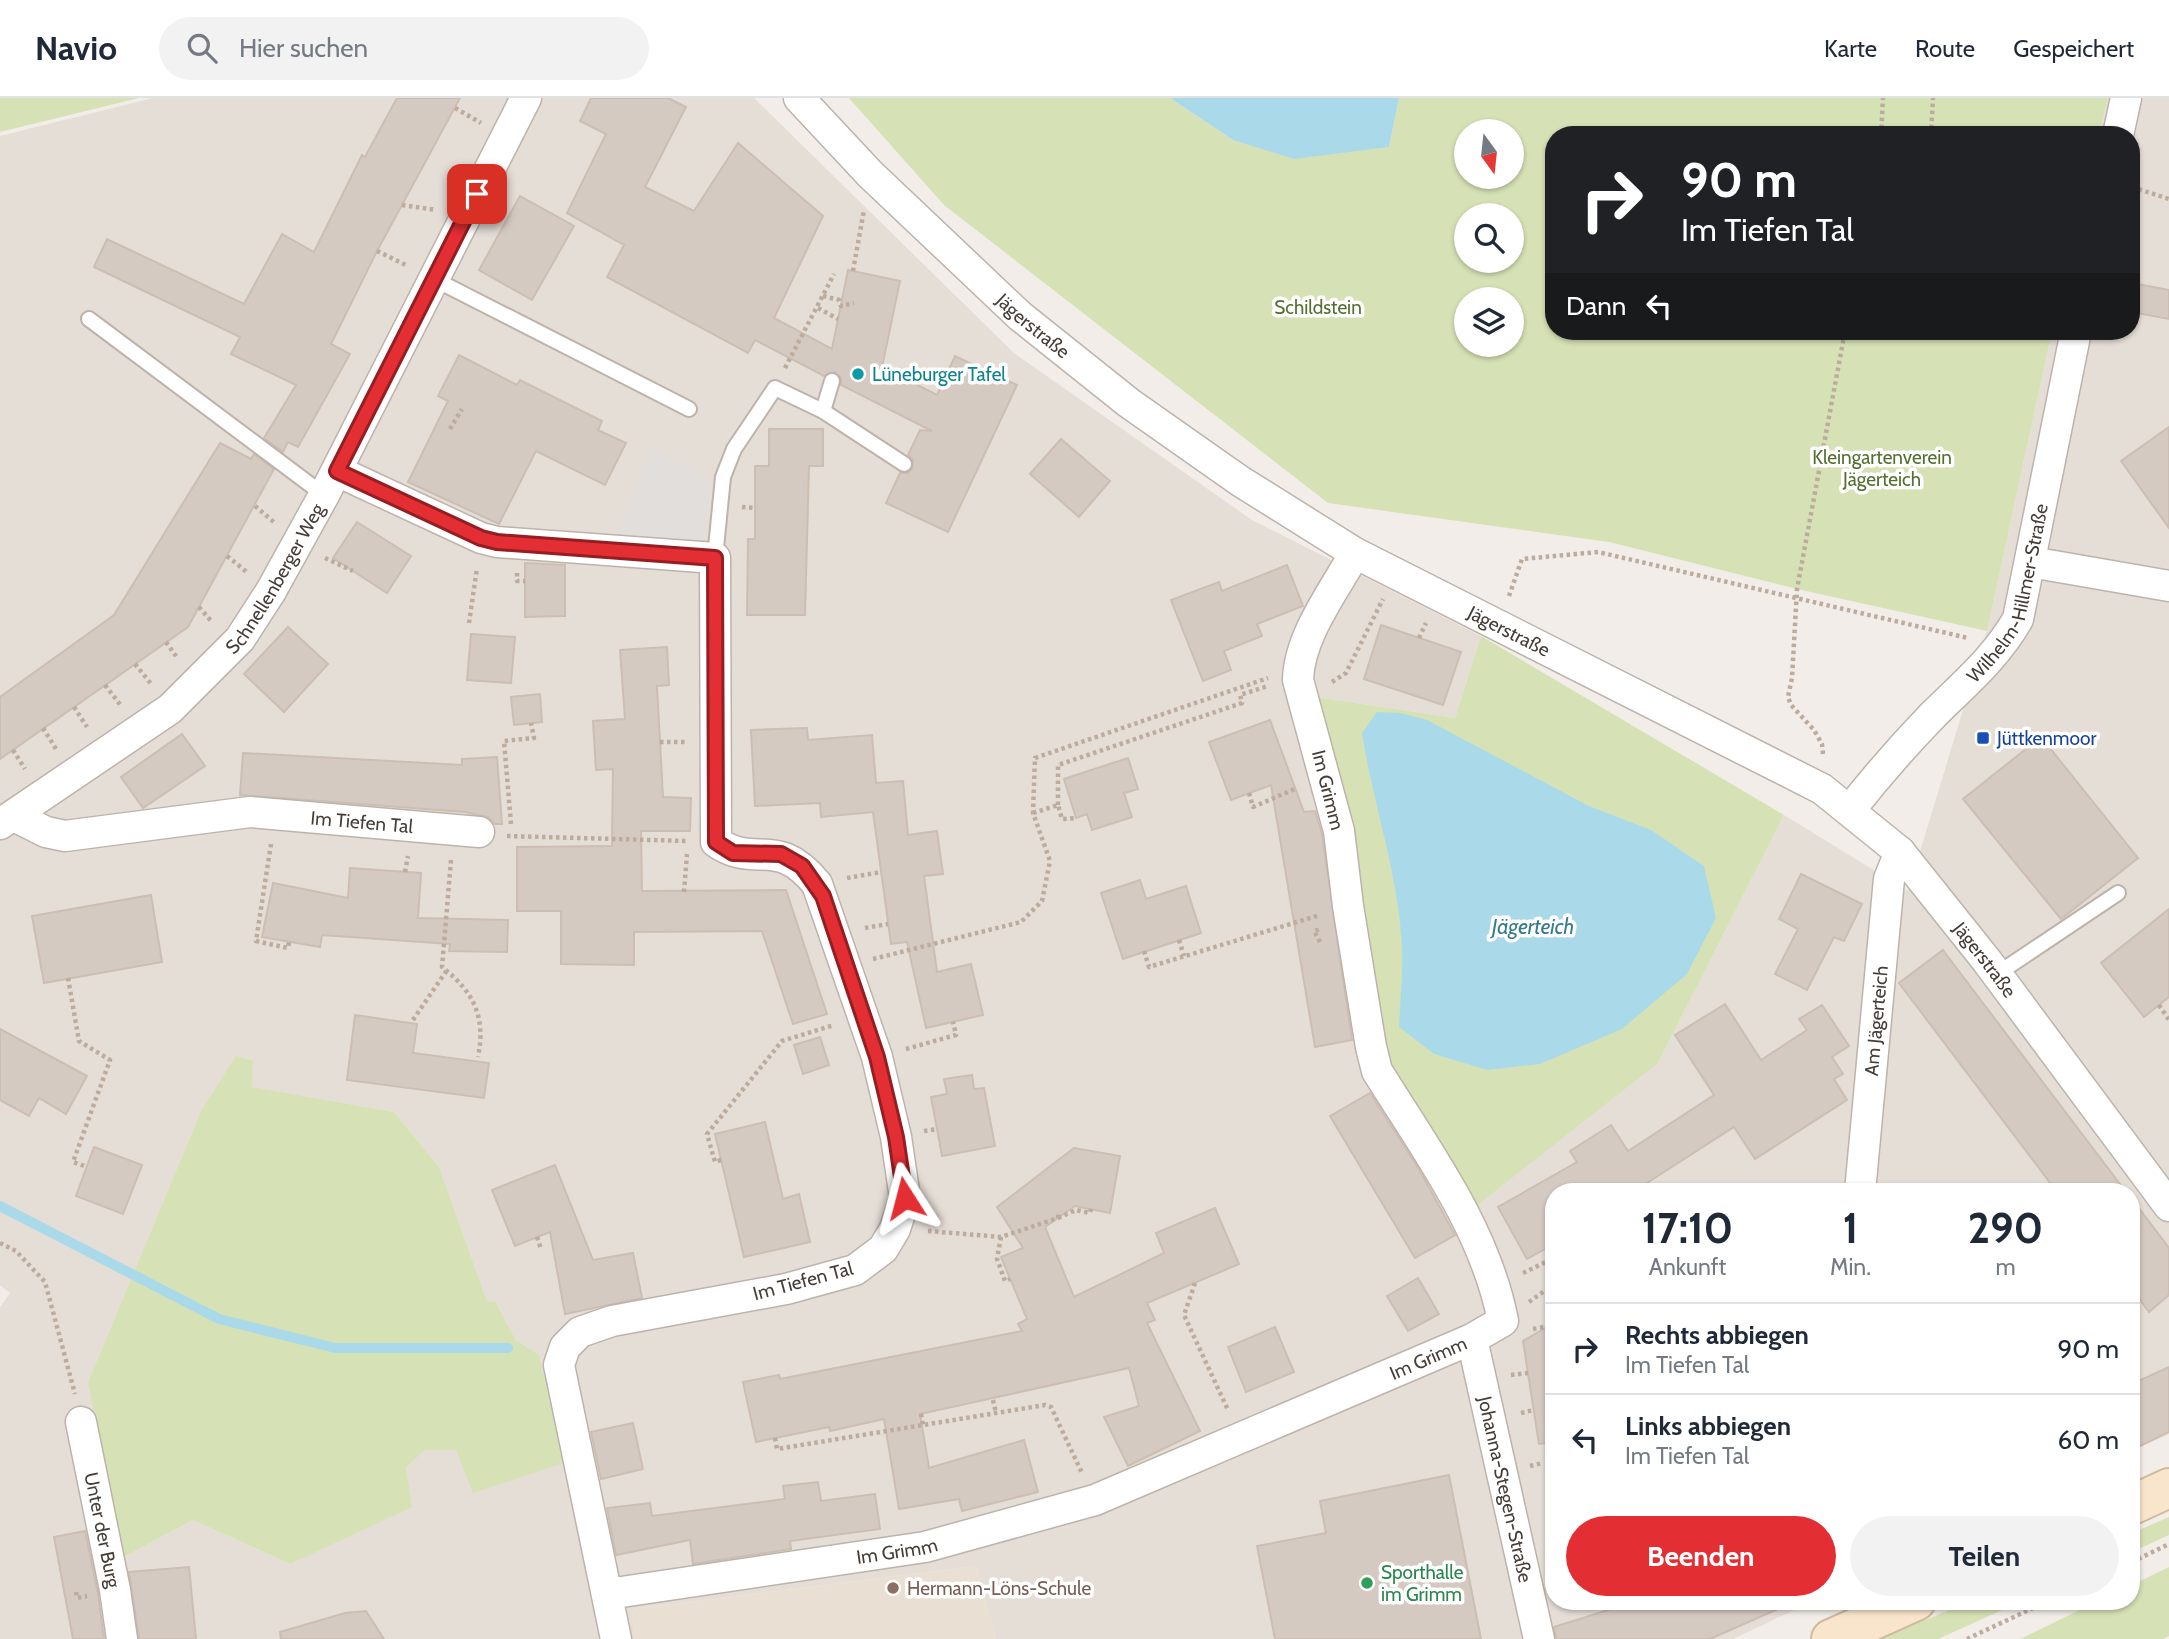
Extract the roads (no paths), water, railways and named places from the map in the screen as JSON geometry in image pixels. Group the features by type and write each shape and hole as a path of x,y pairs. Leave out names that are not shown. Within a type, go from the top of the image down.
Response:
{"main road":[{"path":"2140,1501 2169,1488"},
{"path":"1848,1622 1887,1610"}],"street":[{"name":"Schnellenberger Weg","path":"7,820 141,731 196,685 240,639 271,591 331,483 526,98"},
{"name":"Jägerstraße","path":"799,98 870,174 1020,316 1129,403 1240,481 1355,553 1822,789 1850,810 1900,852 1997,974 2169,1206"},
{"path":"2120,126 2126,98"},
{"name":"Wilhelm-Hillmer-Straße","path":"1850,810 1893,757 2003,646 2018,619 2074,340"},
{"path":"331,483 481,538 517,545 715,558"},
{"name":"Im Grimm","path":"608,1594 925,1547 1095,1500 1472,1339 1503,1321 1496,1286 1478,1236 1377,1071 1370,1047 1334,806 1289,677 1355,553"},
{"name":"Im Tiefen Tal","path":"608,1594 559,1365 565,1347 580,1332 612,1321 786,1289 855,1270 884,1249 895,1229 905,1198 896,1137 877,1057 823,896 802,866 781,854 733,853 702,841 715,558"},
{"path":"2031,562 2169,586"},
{"name":"Im Tiefen Tal","path":"7,820 65,836 250,812 275,812 466,831"},
{"name":"Am Jägerteich","path":"1861,1183 1889,879 1900,852"},
{"name":"Johanna-Stegen-Straße","path":"1472,1339 1539,1639"},
{"name":"Unter der Burg","path":"81,1422 116,1590 122,1639"},
{"path":"608,1594 616,1639"}],"lane":[{"path":"434,279 689,409"},
{"path":"89,319 331,483"},
{"path":"823,411 832,381"},
{"path":"715,558 723,477 734,449 775,388 823,411 904,464"},
{"path":"1997,974 2118,893"}],"water":[{"path":"1170,98 1399,98 1389,147 1294,159 1233,140"},
{"name":"Jägerteich","path":"1377,712 1401,713 1427,720 1589,806 1651,830 1704,866 1716,918 1687,974 1622,1029 1540,1064 1487,1070 1434,1054 1399,1027 1402,970 1400,924 1362,733"}],"waterway":[{"path":"0,1206 219,1319 335,1348 508,1348"}],"place":[{"name":"Lüneburger Tafel","path":"858,374"},
{"name":"Jüttkenmoor","path":"1983,738"},
{"name":"Sporthalle im Grimm","path":"1367,1583"},
{"name":"Hermann-Löns-Schule","path":"893,1588"}],"park label":[{"name":"Schildstein","path":"1318,307"},
{"name":"Kleingartenverein Jägerteich","path":"1882,468"}]}
